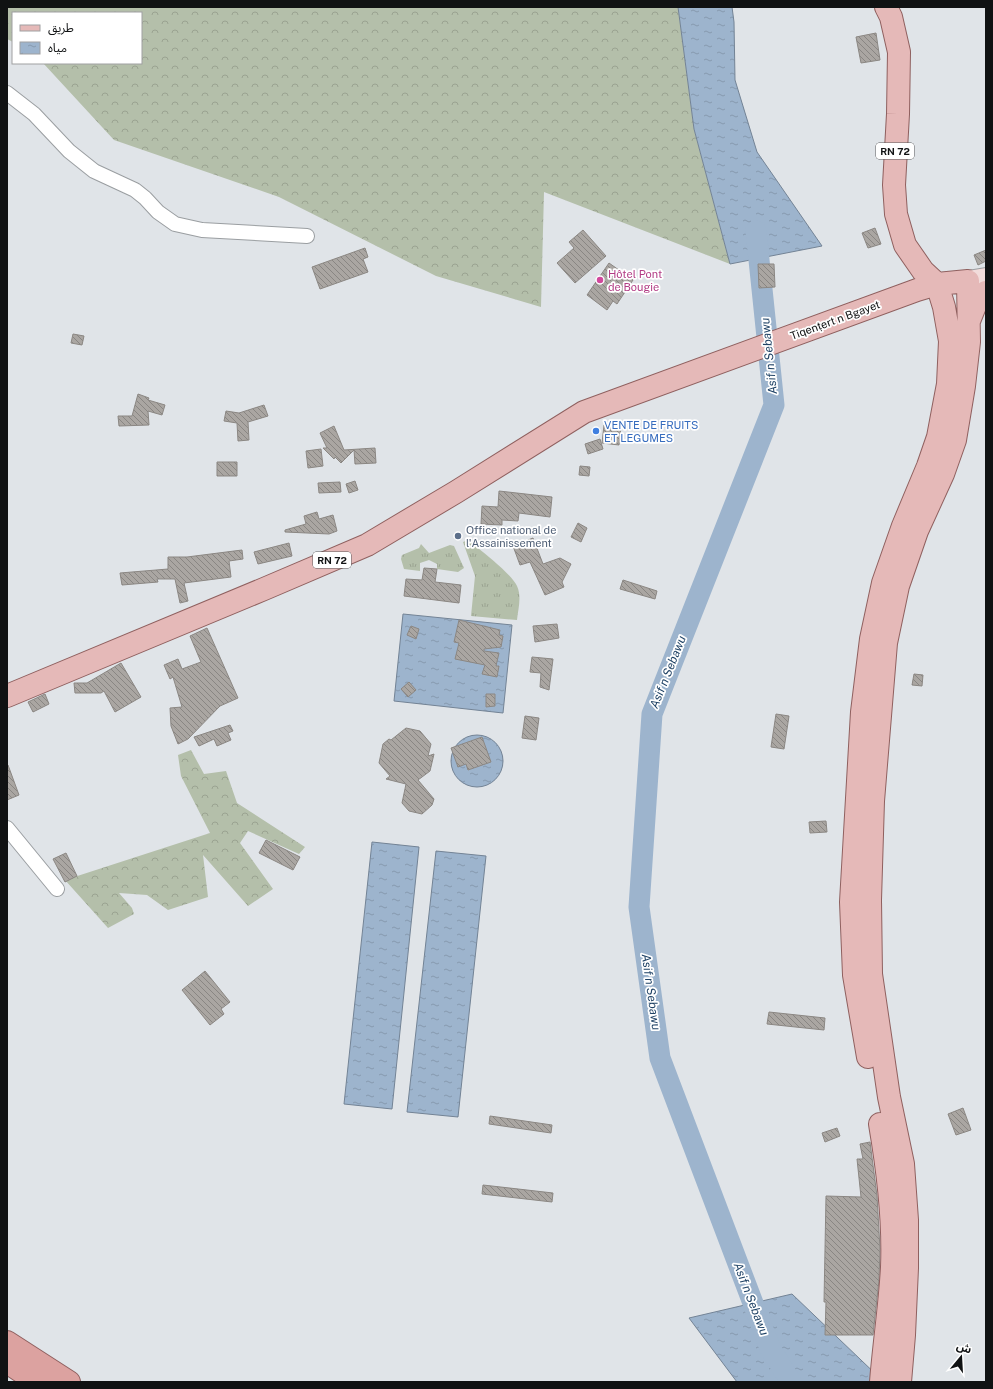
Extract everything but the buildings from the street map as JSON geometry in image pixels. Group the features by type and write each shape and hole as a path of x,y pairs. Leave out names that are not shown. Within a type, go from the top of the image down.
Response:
{"highway":[{"path":"7,1342 69,1382"},
{"path":"7,1362 37,1382"}],"main road":[{"name":"RN 72","path":"886,7 891,17 899,52 898,114 894,185 896,214 905,245 923,271 927,287 977,280"},
{"path":"891,1379 904,1335 907,1268 907,1220 903,1164 889,1097 871,974 870,900 873,801 886,642 898,586 917,531 943,474 956,440 964,386 968,342 968,322 977,280"},
{"name":"Tiqenṭert n Bgayet","path":"7,696 367,545 456,492 584,412 640,390 927,287"},
{"path":"891,1379 887,1327 892,1266 891,1218 886,1163 854,975 851,902 862,712 871,639 883,583 903,526 928,466 938,436 948,384 950,341 944,307 927,287"},
{"path":"968,322 975,306 986,292"}],"street":[{"path":"7,93 34,114 69,151 94,171 135,190 146,198 158,212 175,224 202,230 307,236"},
{"path":"7,828 57,889"}],"green space":[{"path":"7,7 678,7 694,129 730,264 544,192 541,307 436,276 279,197 114,140 44,64 142,64 142,12 12,12 12,42 7,39"},
{"path":"468,540 495,562 514,581 519,594 517,620 471,616 475,576 463,542"},
{"path":"421,544 429,553 450,545 454,546 464,568 458,572 437,569 437,564 429,560 420,563 420,571 404,569 401,559 402,555 419,548"},
{"path":"191,750 204,774 226,771 237,803 305,847 299,854 248,831 240,843 273,889 248,906 203,855 208,897 168,910 147,895 119,893 132,908 134,914 108,928 65,880 210,833 181,776 178,755"}],"water":[{"path":"678,7 732,7 734,22 735,80 757,152 822,246 730,264 694,129"},
{"path":"403,614 512,625 503,713 394,701"},
{"path":"477,735 487,737 495,743 501,751 503,761 501,771 495,779 487,785 477,787 467,785 459,779 453,771 451,761 453,751 459,743 467,737"},
{"path":"372,842 419,847 392,1109 344,1104"},
{"path":"436,851 486,856 458,1117 407,1112"},
{"path":"792,1294 884,1382 737,1382 689,1318"}],"waterway":[{"name":"Asif n Sebawu","path":"756,231 774,405 652,714 639,907 660,1058 770,1348 791,1382"}],"place":[{"name":"Hôtel Pont de Bougie","path":"600,280"},
{"name":"VENTE DE FRUITS ET LEGUMES","path":"596,431"},
{"name":"Office national de l'Assainissement","path":"458,536"}]}
